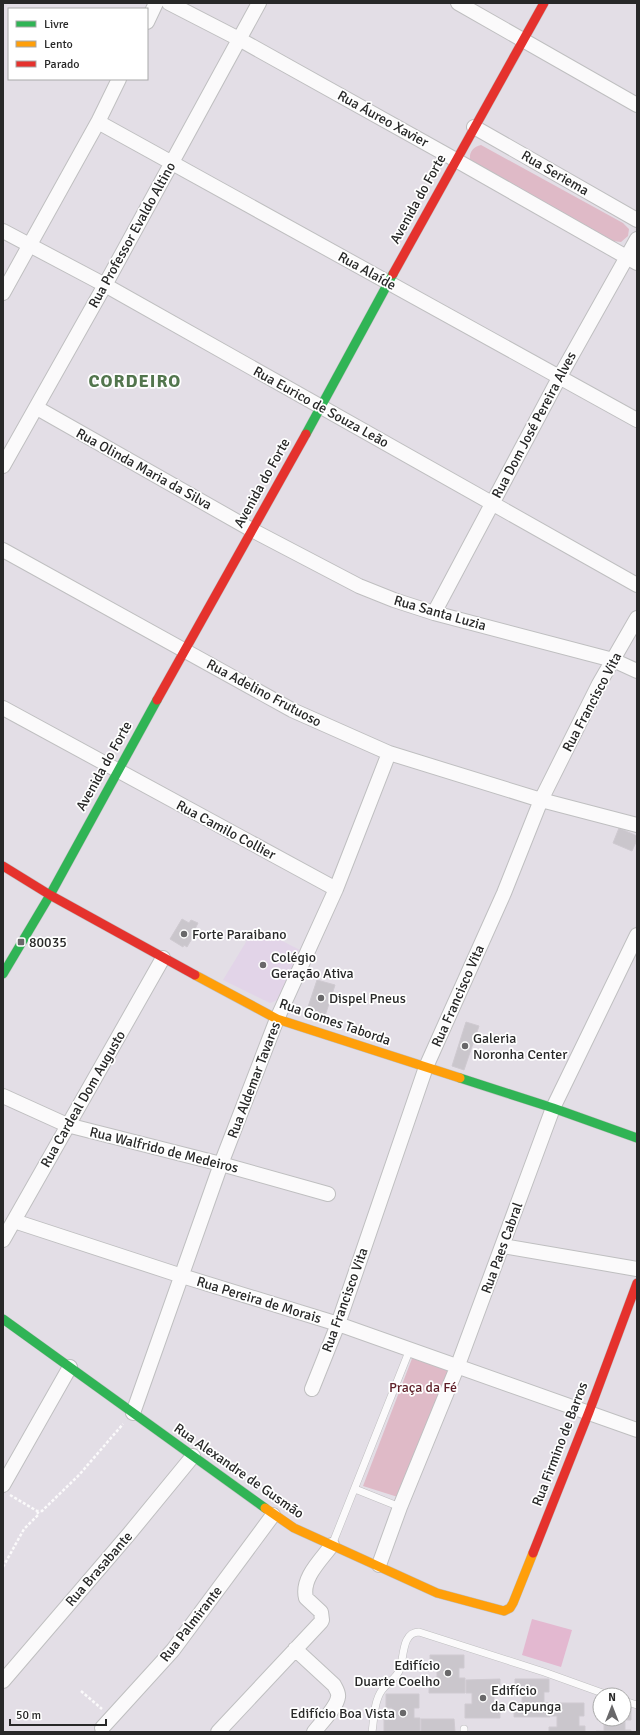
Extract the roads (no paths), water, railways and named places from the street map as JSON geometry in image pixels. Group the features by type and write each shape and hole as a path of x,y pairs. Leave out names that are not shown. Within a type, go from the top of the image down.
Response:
{"street":[{"path":"148,20 156,3"},
{"name":"Rua Áureo Xavier","path":"170,3 239,39 456,160 632,261"},
{"name":"Rua Professor Evaldo Altino","path":"3,466 37,408 259,3"},
{"path":"458,3 637,106"},
{"name":"Avenida do Forte","path":"3,974 46,893 117,771 252,530 544,3"},
{"path":"3,293 98,122 119,80"},
{"name":"Rua Alaíde","path":"98,122 637,420"},
{"name":"Rua Seriema","path":"474,127 637,220"},
{"name":"Rua Eurico de Souza Leão","path":"3,230 105,285 637,585"},
{"name":"Rua Dom José Pereira Alves","path":"434,613 559,378 632,261 637,239"},
{"name":"Rua Olinda Maria da Silva","path":"37,408 252,530"},
{"name":"Rua Santa Luzia","path":"252,530 359,586 394,600 434,613 613,660 637,671"},
{"name":"Rua Adelino Frutuoso","path":"3,550 292,710 389,753 541,800 637,825"},
{"name":"Rua Francisco Vita","path":"312,1389 338,1324 426,1067 504,893 541,800 599,684 637,618"},
{"name":"Rua Camilo Collier","path":"3,708 336,889"},
{"name":"Rua Aldemar Tavares","path":"132,1412 221,1164 277,1019 336,889 389,753"},
{"name":"Rua Gomes Taborda","path":"3,866 46,893 252,1007 277,1019 553,1108 637,1138"},
{"name":"Rua Paes Cabral","path":"379,1566 400,1507 458,1365 553,1108 637,935"},
{"name":"Rua Cardeal Dom Augusto","path":"3,1240 67,1125 164,958"},
{"name":"Rua Walfrido de Medeiros","path":"3,1096 67,1125 221,1164 328,1194"},
{"name":"Rua Pereira de Morais","path":"14,1221 182,1276 338,1324 458,1365 637,1430"},
{"path":"503,1246 637,1269"},
{"name":"Rua Firmino de Barros","path":"504,1611 510,1608 513,1603 637,1283"},
{"name":"Rua Alexandre de Gusmão","path":"3,1318 273,1515 294,1528 437,1593 504,1611"},
{"path":"6,1490 70,1367"},
{"name":"Rua Brasabante","path":"3,1681 129,1534 193,1456"},
{"name":"Rua Palmirante","path":"102,1728 173,1650 273,1515"},
{"path":"218,1732 322,1620 321,1612 306,1598 305,1586 307,1579 332,1545"},
{"path":"295,1649 334,1685 338,1692 339,1697 336,1703 314,1732"}],"lane":[{"path":"332,1545 410,1349"},
{"path":"355,1490 400,1507"},
{"path":"372,1732 378,1697 382,1690 399,1672 408,1636 414,1632 419,1632 529,1667 592,1689"}],"place":[{"name":"Forte Paraibano","path":"184,934"},
{"name":"80035","path":"21,942"},
{"name":"Colégio Geração Ativa","path":"263,965"},
{"name":"Dispel Pneus","path":"321,998"},
{"name":"Galeria Noronha Center","path":"465,1046"},
{"name":"Edifício Duarte Coelho","path":"448,1673"},
{"name":"Edifício da Capunga","path":"483,1698"},
{"name":"Edifício Boa Vista","path":"403,1713"}],"district":[{"name":"CORDEIRO","path":"135,381"}],"park label":[{"name":"Praça da Fé","path":"423,1387"}]}
